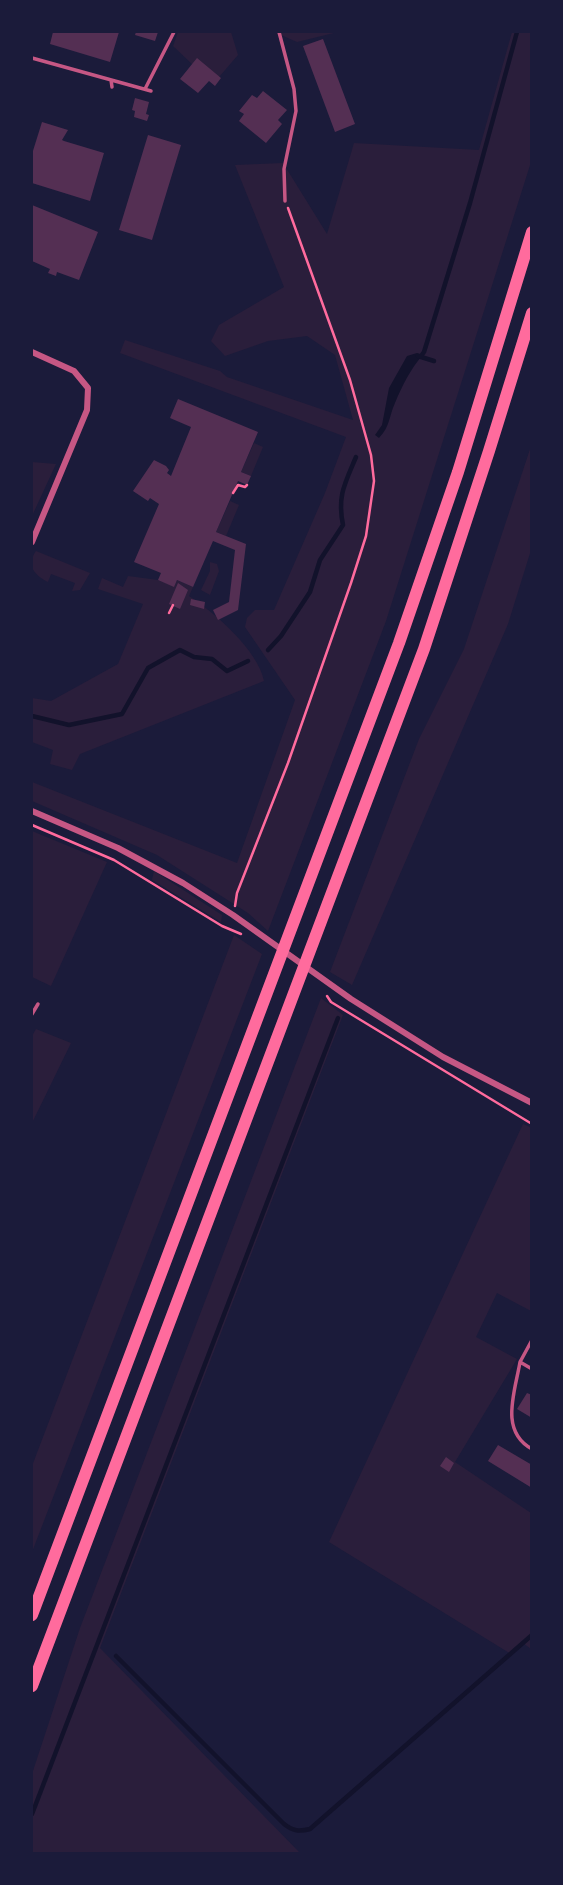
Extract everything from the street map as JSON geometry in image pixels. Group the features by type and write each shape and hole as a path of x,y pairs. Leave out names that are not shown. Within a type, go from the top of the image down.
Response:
{"highway":[{"path":"32,1615 399,643 453,485 531,232"},
{"path":"32,1686 424,649 531,313"}],"street":[{"path":"32,352 75,371 88,388 87,410 32,542"},
{"path":"32,811 141,859 233,915 351,999 443,1057 531,1103"}],"lane":[{"path":"32,58 148,90 174,32"},
{"path":"279,32 294,89 296,111 284,169 285,201"},
{"path":"111,80 111,87"},
{"path":"32,1014 37,1004"},
{"path":"531,1340 520,1362 510,1419 516,1435 523,1445 531,1449"},
{"path":"520,1362 531,1369"}],"path":[{"path":"233,915 237,893 288,762 351,583 366,536 374,481 371,455 349,380 285,201"},
{"path":"233,494 238,485 247,485"},
{"path":"169,613 173,605"},
{"path":"32,825 114,860 222,926"}],"shaded area":[{"path":"178,32 231,32 238,55 213,84 173,46"},
{"path":"274,32 338,32 297,42"},
{"path":"512,32 531,32 531,162 386,621 268,931 248,913 157,855 32,801 32,782 237,863 295,700 245,627 247,618 255,610 274,610 325,493 346,437 120,353 125,340 220,371 227,377 353,420 335,355 307,336 268,341 225,356 211,341 219,325 284,287 235,165 283,163 327,234 354,143 479,150"},
{"path":"417,353 423,355 404,384 387,426 379,438 375,435 382,425 389,388 407,356"},
{"path":"254,443 263,447 251,476 241,472"},
{"path":"531,446 531,550 508,624 352,985 330,972 419,739 464,649"},
{"path":"32,462 56,464 32,516"},
{"path":"230,501 239,505 226,536 216,532"},
{"path":"36,551 90,573 80,590 72,591 75,583 51,574 48,582 39,576 32,565"},
{"path":"210,562 217,564 219,571 210,595 201,590 210,571"},
{"path":"128,576 158,580 174,586 177,580 193,587 189,596 234,633 253,657 264,681 80,754 72,770 50,764 53,750 32,742 32,698 51,701 118,664 143,604 98,589 102,578 123,587"},
{"path":"32,831 107,862 51,986 32,977"},
{"path":"154,871 222,915 221,922 152,880"},
{"path":"234,935 262,954 32,1552 32,1466"},
{"path":"321,998 343,1015 100,1648 300,1853 32,1853 32,1774 80,1628"},
{"path":"36,1029 71,1043 32,1123 32,1036"},
{"path":"523,1124 532,1128 531,1311 497,1293 476,1337 517,1359 455,1462 531,1513 531,1649 523,1643 511,1654 329,1542"}],"building":[{"path":"53,32 119,32 110,62 50,44"},
{"path":"136,32 158,32 155,41 135,35"},
{"path":"323,39 355,124 335,132 303,46"},
{"path":"197,58 221,78 215,86 209,81 198,93 180,79"},
{"path":"263,91 287,110 278,120 282,124 266,143 239,121 244,114 239,111 252,95 257,98"},
{"path":"135,98 149,102 147,121 134,117 135,111 132,110"},
{"path":"42,122 68,130 62,140 104,153 90,201 32,183 32,154"},
{"path":"148,135 181,145 152,240 119,230"},
{"path":"32,205 98,232 79,280 57,272 56,276 48,273 50,269 32,261"},
{"path":"178,399 258,432 241,472 251,476 247,485 238,481 216,532 246,544 238,610 218,620 213,610 229,602 235,550 213,541 193,587 177,580 174,587 158,580 161,573 134,562 159,504 150,498 148,501 133,491 154,460 166,466 169,470 167,473 171,476 191,427 170,418"},
{"path":"178,583 188,590 180,609 169,604"},
{"path":"191,599 205,602 204,609 190,605"},
{"path":"527,1393 532,1395 532,1418 517,1409"},
{"path":"498,1445 532,1465 532,1488 488,1461"},
{"path":"446,1457 454,1463 449,1472 440,1466"}],"waterway":[{"path":"421,356 470,203 517,32"},
{"path":"418,356 434,361"},
{"path":"268,650 281,636 310,592 320,560 343,525 341,506 345,482 356,457"},
{"path":"32,716 69,725 122,714 148,668 180,650 194,657 212,659 227,671 248,661"},
{"path":"32,1814 338,1018"},
{"path":"116,1656 284,1824 303,1830 310,1829 532,1635"}]}
